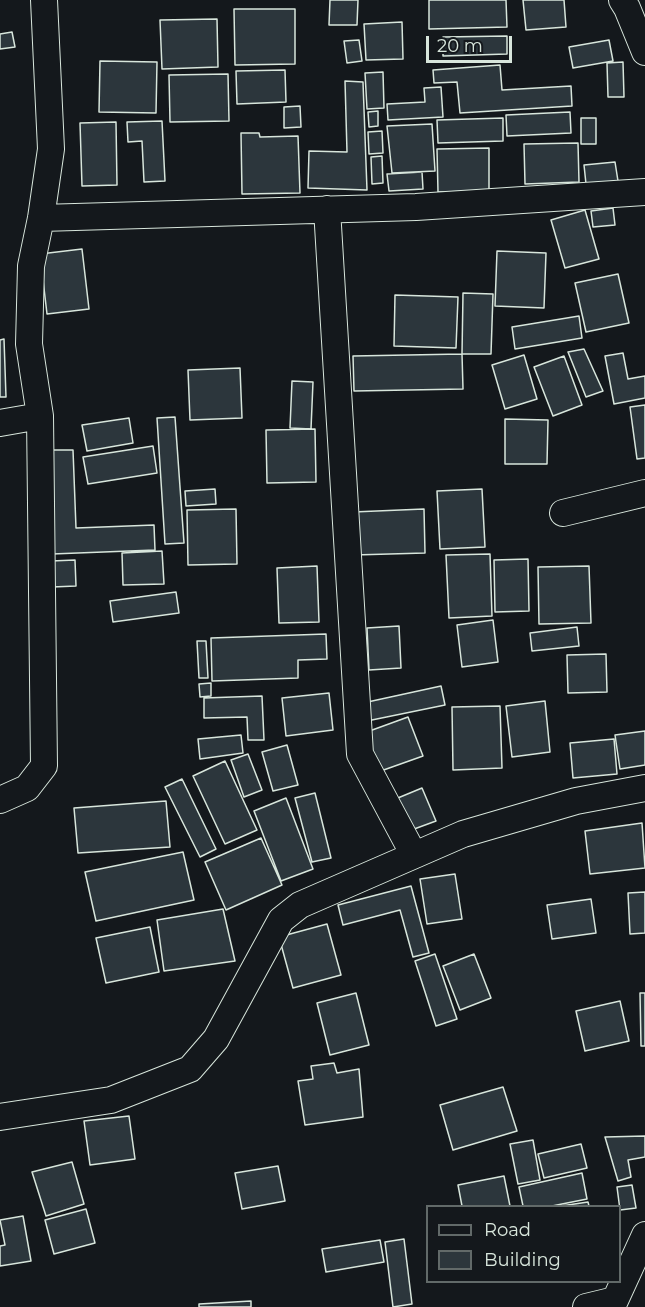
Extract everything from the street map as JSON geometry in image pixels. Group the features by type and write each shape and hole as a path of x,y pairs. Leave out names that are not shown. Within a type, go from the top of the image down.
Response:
{"street":[{"path":"0,800 27,788 44,766 40,416 29,344 31,266 51,149 44,0"},
{"path":"622,0 645,52"},
{"path":"41,218 416,207 645,192"},
{"path":"327,209 360,754 414,855"},
{"path":"0,423 40,416"},
{"path":"563,513 645,493"},
{"path":"0,1117 111,1100 190,1069 216,1039 281,920 300,905 463,834 576,801 645,788"},
{"path":"586,1307 614,1303 645,1235"}],"building":[{"path":"330,0 358,0 357,25 329,25"},
{"path":"429,0 506,0 507,27 429,29"},
{"path":"523,0 564,0 566,27 526,30"},
{"path":"234,9 295,9 295,64 235,65"},
{"path":"217,19 218,67 162,69 160,20"},
{"path":"402,22 403,59 366,60 364,24"},
{"path":"12,32 15,47 0,49 0,34"},
{"path":"507,36 507,54 443,56 443,37"},
{"path":"359,40 362,61 347,63 344,41"},
{"path":"609,40 613,61 573,68 569,47"},
{"path":"100,61 157,62 156,113 99,112"},
{"path":"623,62 624,97 608,97 607,63"},
{"path":"500,65 502,90 571,86 572,106 460,113 457,82 434,83 433,70"},
{"path":"285,70 286,102 237,104 236,71"},
{"path":"383,72 384,108 367,109 365,73"},
{"path":"228,74 229,121 170,122 169,75"},
{"path":"345,81 363,82 367,190 308,188 309,151 347,152"},
{"path":"441,87 443,117 388,120 387,104 425,102 424,88"},
{"path":"300,106 301,127 284,128 284,107"},
{"path":"378,111 378,126 369,127 368,112"},
{"path":"570,112 571,133 507,136 506,115"},
{"path":"503,118 503,141 438,143 437,120"},
{"path":"581,118 596,118 596,144 581,144"},
{"path":"162,121 165,181 144,182 142,141 128,142 127,122"},
{"path":"116,122 117,185 82,186 80,123"},
{"path":"432,124 435,171 392,173 387,126"},
{"path":"382,131 383,153 369,154 368,132"},
{"path":"241,133 259,133 260,137 298,136 300,193 242,194"},
{"path":"578,143 579,182 525,184 524,144"},
{"path":"489,148 489,191 438,192 437,149"},
{"path":"382,156 383,183 372,184 371,157"},
{"path":"615,162 618,181 586,184 584,165"},
{"path":"422,172 423,189 389,191 387,174"},
{"path":"613,208 615,225 593,227 591,211"},
{"path":"585,210 599,259 565,268 551,220"},
{"path":"82,249 89,309 47,314 40,254"},
{"path":"497,251 546,253 544,308 495,306"},
{"path":"618,274 629,323 586,332 575,283"},
{"path":"463,293 493,294 491,354 462,354"},
{"path":"395,295 458,297 456,348 394,346"},
{"path":"579,316 582,338 515,349 512,327"},
{"path":"4,339 6,397 0,397 0,340"},
{"path":"584,349 603,391 586,397 568,352"},
{"path":"623,353 628,379 645,376 645,398 614,404 605,356"},
{"path":"462,354 463,389 354,391 353,356"},
{"path":"524,355 537,399 505,409 492,365"},
{"path":"564,356 582,405 553,416 534,367"},
{"path":"240,368 242,418 190,420 188,370"},
{"path":"292,381 313,382 311,429 290,428"},
{"path":"645,405 645,458 637,459 630,407"},
{"path":"175,417 184,543 165,544 157,418"},
{"path":"129,418 133,443 87,451 82,425"},
{"path":"505,419 548,420 547,464 505,464"},
{"path":"315,429 316,482 267,483 266,430"},
{"path":"153,446 157,473 88,484 83,457"},
{"path":"49,450 73,450 76,528 154,525 155,550 52,554"},
{"path":"215,489 216,504 186,506 185,491"},
{"path":"482,489 485,547 440,549 437,491"},
{"path":"236,509 237,564 188,565 187,510"},
{"path":"424,509 425,553 354,555 353,512"},
{"path":"162,551 164,584 123,585 122,553"},
{"path":"490,554 492,616 449,618 446,555"},
{"path":"528,559 529,611 495,612 494,560"},
{"path":"75,560 76,586 52,587 51,561"},
{"path":"317,566 319,622 279,623 277,568"},
{"path":"589,566 591,623 539,624 538,567"},
{"path":"176,592 179,613 113,622 110,601"},
{"path":"493,620 498,662 462,667 457,625"},
{"path":"399,626 401,668 369,670 367,628"},
{"path":"577,627 579,646 532,651 530,633"},
{"path":"326,634 327,659 298,660 298,678 212,681 211,638"},
{"path":"197,641 206,641 208,678 199,678"},
{"path":"606,654 607,692 568,693 567,655"},
{"path":"211,683 211,696 200,697 199,684"},
{"path":"441,686 445,705 367,721 363,703"},
{"path":"329,693 333,730 286,736 282,698"},
{"path":"262,696 264,740 248,740 247,717 204,718 204,698"},
{"path":"545,701 550,752 512,757 506,706"},
{"path":"500,706 502,768 453,770 452,707"},
{"path":"408,717 423,756 378,772 364,733"},
{"path":"645,731 645,765 620,769 615,735"},
{"path":"241,735 243,753 200,759 198,739"},
{"path":"614,739 617,774 573,778 570,743"},
{"path":"287,745 298,785 273,791 262,752"},
{"path":"248,754 262,790 244,797 231,760"},
{"path":"225,761 257,830 225,844 193,776"},
{"path":"182,779 216,849 200,857 165,787"},
{"path":"422,788 436,821 406,832 393,800"},
{"path":"315,793 331,858 312,862 295,798"},
{"path":"286,798 313,869 281,881 254,811"},
{"path":"166,801 170,847 78,853 74,808"},
{"path":"642,823 645,868 590,874 585,831"},
{"path":"261,838 282,885 226,910 205,862"},
{"path":"183,852 194,900 96,921 85,872"},
{"path":"455,874 462,919 427,924 420,879"},
{"path":"411,886 429,953 413,957 400,910 343,925 338,905"},
{"path":"645,892 645,933 630,934 628,893"},
{"path":"591,899 596,933 552,939 547,905"},
{"path":"223,909 235,961 164,971 157,920"},
{"path":"327,924 341,975 293,988 279,937"},
{"path":"150,927 159,972 106,983 96,938"},
{"path":"435,954 457,1019 436,1026 415,961"},
{"path":"474,954 491,998 460,1010 443,966"},
{"path":"356,993 369,1045 330,1055 317,1003"},
{"path":"640,993 645,993 645,1046 641,1046"},
{"path":"620,1001 629,1041 585,1051 576,1011"},
{"path":"334,1063 337,1073 359,1069 363,1117 305,1125 298,1081 313,1079 311,1066"},
{"path":"503,1087 517,1131 453,1150 440,1105"},
{"path":"129,1116 135,1159 90,1165 84,1121"},
{"path":"645,1136 645,1157 628,1160 631,1177 618,1181 605,1137"},
{"path":"533,1140 540,1180 518,1184 510,1144"},
{"path":"581,1144 587,1168 544,1178 538,1154"},
{"path":"72,1162 84,1204 46,1216 32,1172"},
{"path":"278,1166 285,1201 242,1209 235,1173"},
{"path":"582,1173 587,1199 557,1205 523,1205 519,1187"},
{"path":"504,1176 510,1205 462,1205 458,1185"},
{"path":"632,1185 636,1208 621,1210 617,1187"},
{"path":"588,1202 589,1205 568,1205"},
{"path":"86,1209 95,1243 54,1254 45,1220"},
{"path":"23,1216 31,1261 0,1266 0,1246 5,1245 0,1220"},
{"path":"404,1239 412,1304 393,1307 385,1242"},
{"path":"380,1240 384,1262 326,1272 322,1249"},
{"path":"251,1301 251,1307 199,1307 199,1304"}]}
